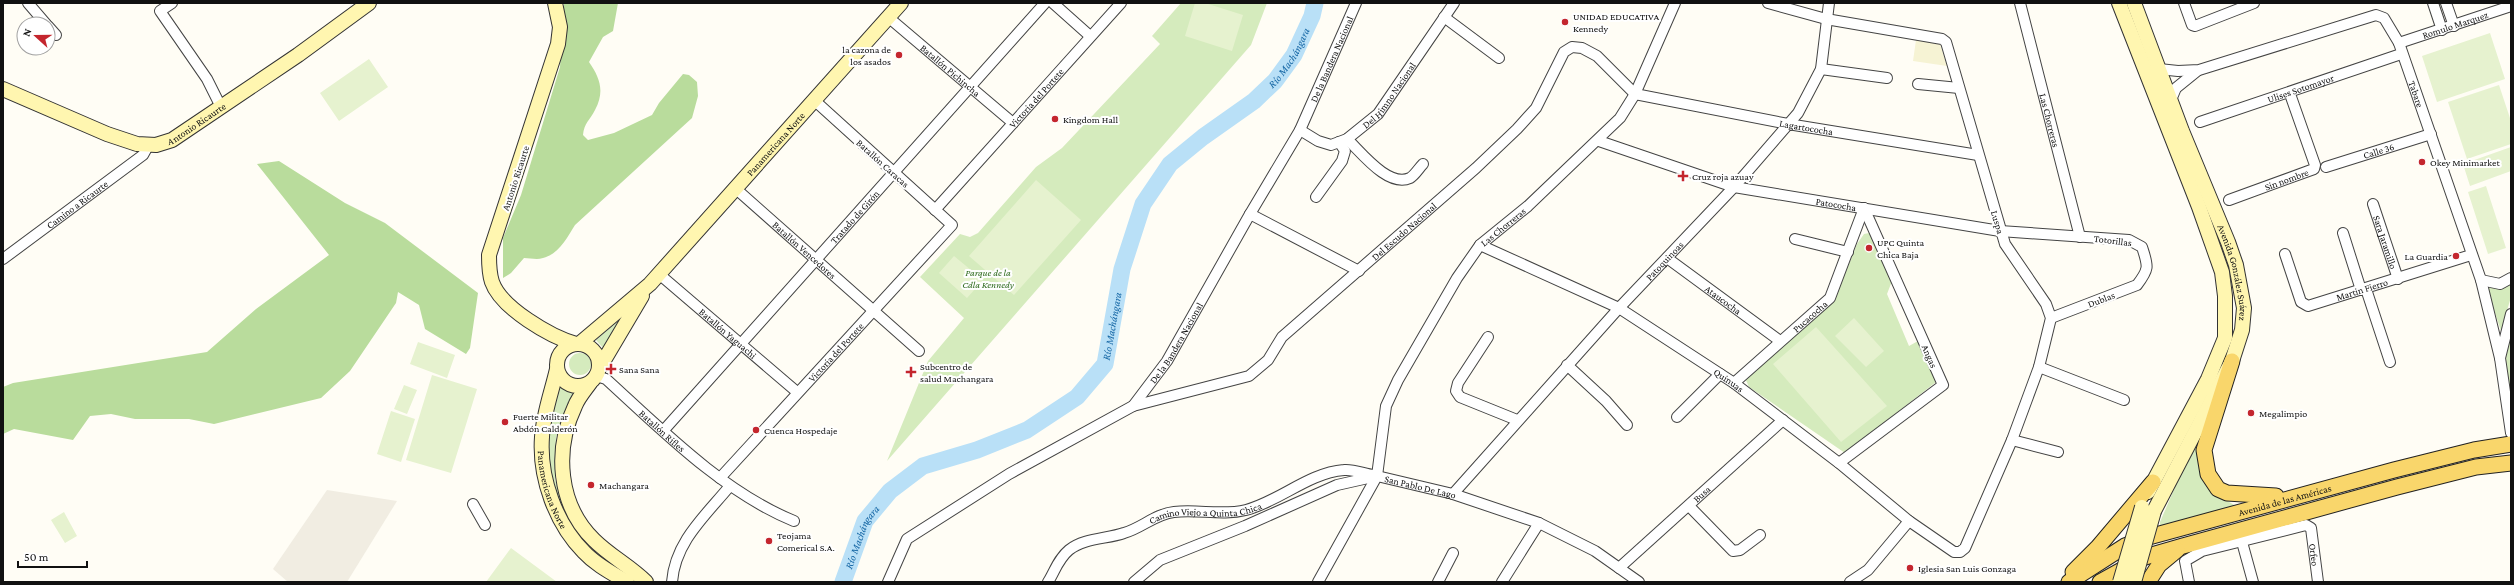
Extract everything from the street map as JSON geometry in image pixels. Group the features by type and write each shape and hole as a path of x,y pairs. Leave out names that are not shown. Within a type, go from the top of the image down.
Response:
{"main road":[{"name":"Antonio Ricaurte","path":"3,89 107,134 148,146 160,145 172,140 221,107 355,7 370,3"},
{"name":"Antonio Ricaurte","path":"555,3 560,27 554,62 489,255 493,283 499,294 546,332 577,344"},
{"name":"Panamericana Norte","path":"626,582 600,566 574,541 550,496 542,462 542,437 557,366 564,349 577,344 654,279 901,3"},
{"name":"Avenida González Suárez","path":"2119,3 2199,207 2222,272 2225,296 2225,338 2208,379 2153,482 2134,582"},
{"name":"Avenida González Suárez","path":"2120,582 2148,509 2232,361 2242,330 2244,308 2236,266 2134,3"},
{"name":"Panamericana Norte","path":"646,582 592,539 572,509 565,490 562,470 564,438 575,404 595,375 654,279"},
{"name":"Antonio Ricaurte","path":"546,332 556,352 557,366"},
{"path":"557,366 560,376 570,385 576,386 595,375 597,355 593,350 577,344"},
{"path":"2232,361 2204,450 2208,474 2218,488 2227,494 2295,496"},
{"name":"Avenida de las Américas","path":"2069,582 2125,546 2145,538 2295,496 2474,450 2511,444"},
{"name":"Avenida de las Américas","path":"2100,582 2145,557 2476,467 2511,463"},
{"path":"2063,582 2098,548 2153,482"},
{"path":"2148,582 2169,555 2184,546"}],"street":[{"path":"28,3 39,16"},
{"path":"172,3 160,11 207,79 221,107"},
{"name":"Tratado de Girón","path":"664,430 1045,3"},
{"path":"1053,3 1090,36"},
{"name":"Victoria del Portete","path":"935,210 1121,3"},
{"name":"De la Bandera Nacional","path":"888,582 907,539 1009,474 1133,406 1167,361 1250,214 1300,130 1356,3"},
{"name":"Del Himno Nacional","path":"1343,140 1378,114 1454,3"},
{"name":"Las Chorreras","path":"1377,476 1386,406 1398,380 1457,278 1480,246 1528,206 1599,141 1620,118 1635,94 1675,3"},
{"name":"Luspa","path":"1768,3 1826,19 1942,39 1946,42 2000,231 2005,244 2046,304 2051,318"},
{"name":"Patoquinoas","path":"1453,494 1517,420 1619,308 1734,187 1788,124 1809,95 1821,69 1829,3"},
{"name":"Las Chorreras","path":"2020,3 2080,236"},
{"path":"2184,3 2192,25 2195,26 2254,3"},
{"path":"2433,3 2442,30"},
{"path":"2446,3 2454,26"},
{"name":"Romulo Marquez","path":"2399,43 2511,6"},
{"name":"Tabare","path":"2159,69 2199,70 2376,15 2384,18 2399,43 2401,54 2431,134 2471,255 2481,280 2500,358 2511,433"},
{"name":"Batallón Pichincha","path":"888,17 1013,123"},
{"path":"1444,17 1499,58"},
{"name":"Del Escudo Nacional","path":"1133,406 1249,376 1268,360 1282,337 1476,168 1517,129 1536,108 1568,48 1582,48 1598,56 1635,94"},
{"name":"Ulises Sotomayor","path":"2200,122 2290,94 2401,54"},
{"path":"1821,69 1886,78"},
{"name":"Tabare","path":"2171,100 2176,88 2199,70"},
{"path":"1918,84 1959,88"},
{"name":"Lagartococha","path":"1635,94 1788,124 1978,155"},
{"name":"Sin nombre","path":"2229,200 2314,169 2315,165 2290,94"},
{"name":"Batallón Caracas","path":"814,100 952,225"},
{"path":"1300,130 1318,141 1331,144 1343,140"},
{"name":"Calle 36","path":"2326,167 2431,134"},
{"path":"1343,140 1380,171 1392,178 1403,180 1412,177 1423,164"},
{"path":"1316,197 1342,161 1345,151 1343,140"},
{"name":"Patococha","path":"1599,141 1734,187 2000,231 2080,236"},
{"name":"Camino a Ricaurte","path":"3,259 144,155 148,146"},
{"name":"Batallón Vencedores","path":"736,188 919,351"},
{"name":"Sara Jaramillo","path":"2373,204 2398,279"},
{"name":"Pucacocha","path":"1734,383 1830,298 1864,208"},
{"name":"Angas","path":"1839,463 1943,385 1864,208"},
{"path":"1250,214 1359,271"},
{"name":"Victoria del Portete","path":"720,478 797,392 952,225"},
{"path":"2343,233 2390,362"},
{"name":"Totorillas","path":"2080,236 2129,240 2137,243 2142,247 2148,266 2146,273"},
{"path":"1796,239 1848,252"},
{"name":"Quinuas","path":"1480,246 1619,308 1734,383 1839,463 1909,521 1954,552 1965,548 1970,540 2012,440"},
{"name":"Martin Fierro","path":"2285,254 2304,305 2308,306 2471,255"},
{"name":"Ataucocha","path":"1667,258 1780,341"},
{"name":"Dublas","path":"2051,318 2138,285 2146,273"},
{"path":"2481,280 2500,284 2511,278"},
{"name":"Batallón Yaguachi","path":"654,279 741,344 797,392"},
{"path":"2500,358 2511,314"},
{"path":"2051,318 2039,367 2012,440 2058,452"},
{"path":"1488,337 1458,383 1456,391 1460,398 1517,420"},
{"path":"1567,365 1606,401 1627,425"},
{"path":"2039,367 2124,400"},
{"path":"1677,418 1720,374"},
{"name":"Batallón Rifles","path":"595,375 606,379 729,487 770,511 794,521"},
{"name":"Busa","path":"1619,568 1783,420"},
{"name":"Camino Viejo a Quinta Chica","path":"1048,582 1058,562 1073,548 1125,533 1160,515 1174,512 1232,513 1247,510 1263,504 1319,476 1345,469 1377,476"},
{"path":"1318,582 1377,476"},
{"name":"San Pablo De Lago","path":"1134,582 1160,560 1245,526 1337,485 1377,476 1453,494 1539,523 1594,551 1639,582"},
{"path":"672,582 678,553 684,540 729,487"},
{"path":"474,504 485,525"},
{"path":"1688,506 1733,551 1740,550 1760,535"},
{"path":"1850,582 1868,570 1909,521"},
{"path":"1502,582 1539,523"},
{"name":"Orfeo","path":"2242,542 2306,525 2310,528 2318,582"},
{"path":"2189,582 2185,561 2202,551 2242,542 2252,582"},
{"path":"1438,582 1453,553"}],"shaded area":[{"path":"1916,40 1940,44 1947,66 1913,61"},
{"path":"327,490 397,501 347,582 288,582 273,569"}],"green space":[{"path":"564,3 618,3 613,31 603,37 589,62 600,85 600,97 584,131 583,135 588,140 614,133 652,115 659,103 683,74 689,75 697,82 698,96 692,118 575,225 566,240 554,253 543,258 524,258 511,273 503,278 503,238 521,195 560,67"},
{"name":"Parque de la Cdla Kennedy","path":"1181,3 1267,3 1251,45 887,461 928,361 964,318 920,277 960,234 970,237 978,233 1036,167 1062,148 1160,44 1152,36"},
{"path":"1195,3 1205,3 1243,15 1232,51 1185,36"},
{"path":"2490,33 2505,79 2437,102 2422,56"},
{"path":"369,59 388,87 339,121 320,93"},
{"path":"2499,85 2511,121 2511,144 2467,159 2448,102"},
{"path":"2511,147 2511,171 2470,186 2463,164"},
{"path":"279,161 345,203 385,223 478,293 470,348 466,354 425,329 419,305 398,292 396,303 350,371 321,398 214,424 189,419 135,419 111,414 90,416 73,440 14,429 3,434 3,387 13,383 207,352 256,309 329,255 257,164"},
{"path":"1036,180 1081,220 1014,295 969,256"},
{"path":"2486,186 2506,248 2488,254 2468,192"},
{"path":"1869,233 1873,236 1892,281 1887,294 1909,346 1918,341 1936,382 1845,453 1749,387 1745,378 1834,301 1857,244 1864,234"},
{"path":"954,256 983,280 967,298 939,273"},
{"path":"2511,284 2511,297 2501,331 2486,286 2502,288"},
{"path":"2511,315 2511,433 2500,358"},
{"path":"624,316 603,348 596,340"},
{"path":"1854,318 1884,351 1866,367 1835,336"},
{"path":"1816,327 1887,406 1841,442 1773,364"},
{"path":"418,342 455,355 447,378 410,364"},
{"path":"580,353 588,356 591,364 588,372 580,375 572,372 569,364 572,356"},
{"path":"432,375 477,389 451,473 406,460"},
{"path":"560,383 576,391 556,437 555,479 563,507 558,505 549,470 549,427"},
{"path":"404,385 417,390 407,414 394,409"},
{"path":"391,411 415,419 401,462 377,454"},
{"path":"2202,436 2198,466 2212,492 2236,506 2160,529 2160,522 2182,471"},
{"path":"64,512 77,536 65,543 51,520"},
{"path":"511,548 557,582 486,582"}],"waterway":[{"name":"Río Machángara","path":"843,582 865,521 890,491 923,466 977,450 1027,430 1077,397 1105,364 1122,269 1143,204 1170,164 1203,137 1254,101 1275,81 1294,55 1312,16 1315,3"}],"place":[{"name":"UNIDAD EDUCATIVA Kennedy","path":"1565,22"},
{"name":"la cazona de los asados","path":"899,55"},
{"name":"Kingdom Hall","path":"1055,119"},
{"name":"Okey Minimarket","path":"2422,162"},
{"name":"Cruz roja azuay","path":"1683,176"},
{"name":"UPC Quinta Chica Baja","path":"1869,248"},
{"name":"La Guardia","path":"2456,256"},
{"name":"Sana Sana","path":"611,369"},
{"name":"Subcentro de salud Machangara","path":"911,372"},
{"name":"Megalimpio","path":"2251,413"},
{"name":"Fuerte Militar Abdón Calderón","path":"505,422"},
{"name":"Cuenca Hospedaje","path":"756,430"},
{"name":"Machangara","path":"591,485"},
{"name":"Teojama Comerical S.A.","path":"769,541"},
{"name":"Iglesia San Luis Gonzaga","path":"1910,568"}]}
